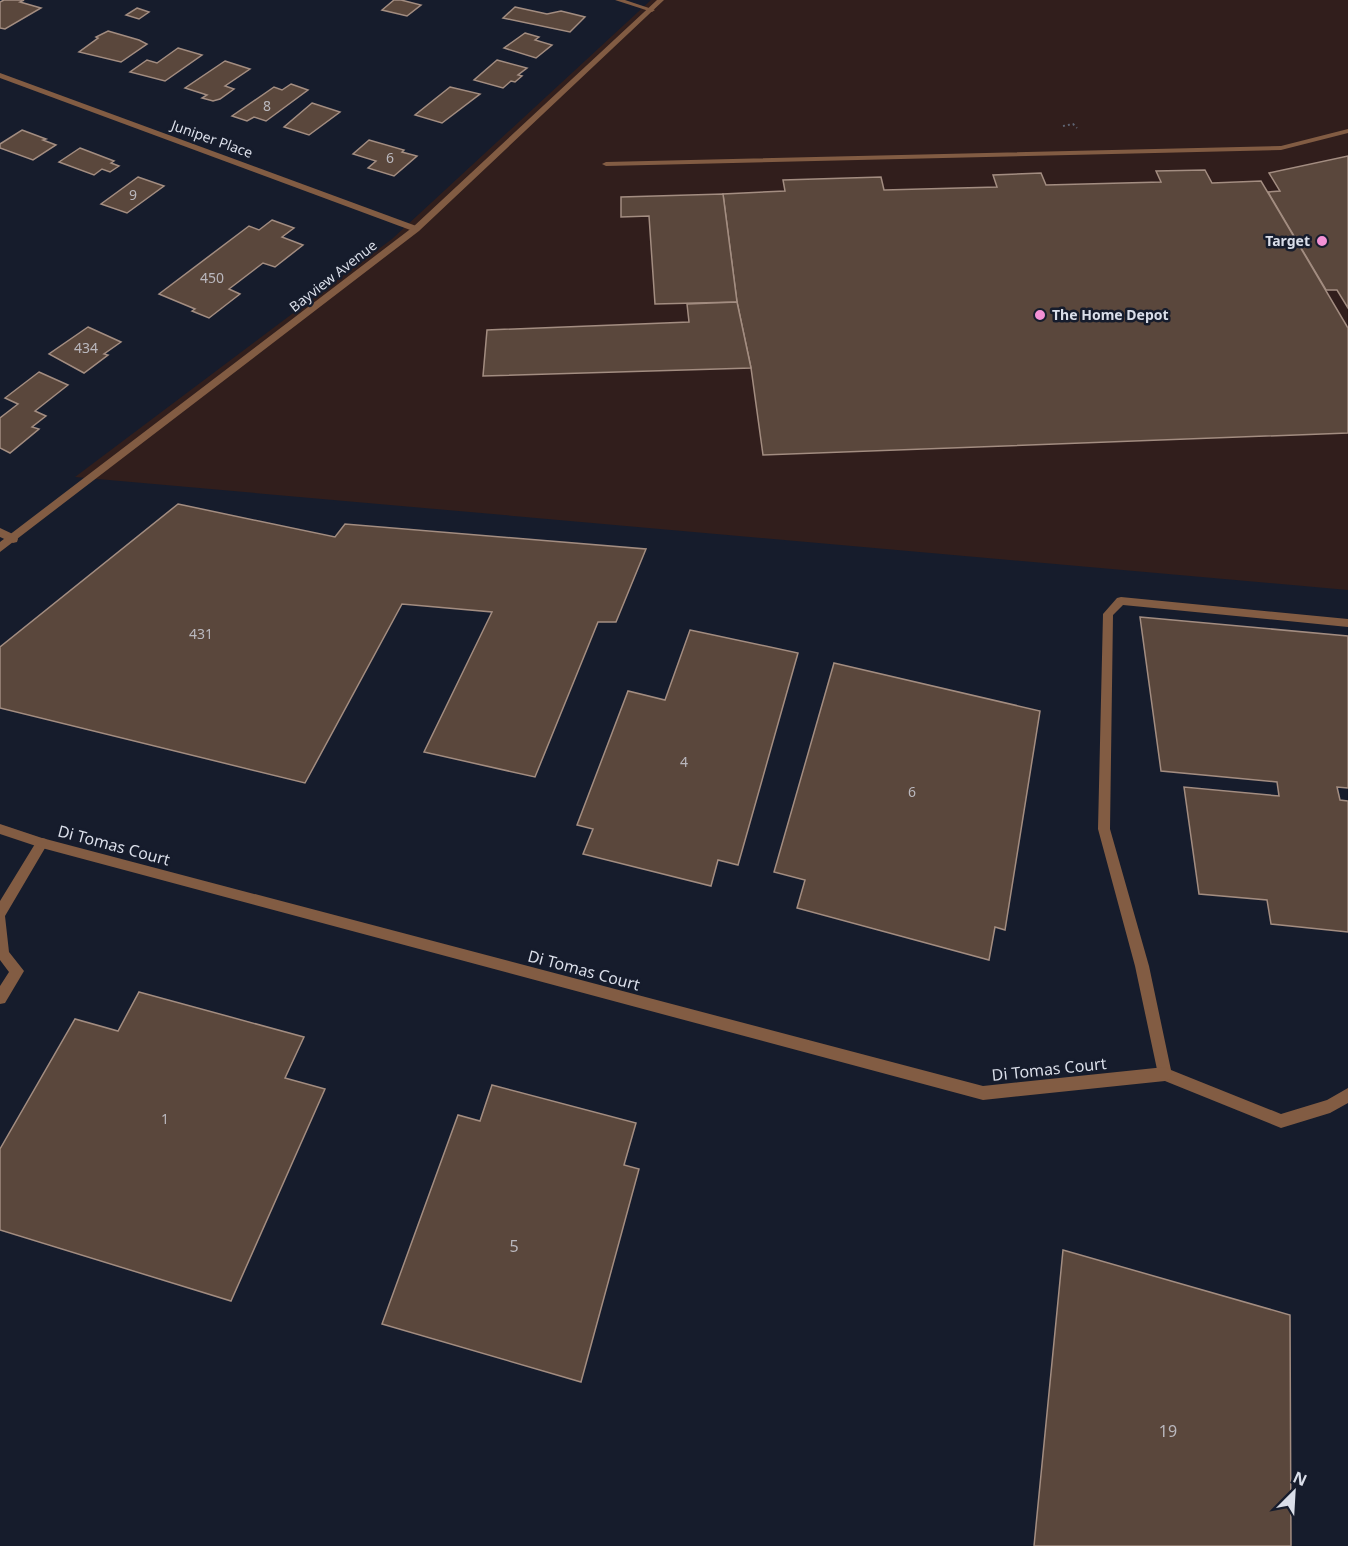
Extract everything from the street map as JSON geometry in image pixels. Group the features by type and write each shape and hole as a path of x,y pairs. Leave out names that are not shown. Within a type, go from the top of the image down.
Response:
{"street":[{"path":"618,0 652,10"},
{"name":"Bayview Avenue","path":"0,548 416,229 661,0"},
{"name":"Juniper Place","path":"0,75 416,229"},
{"path":"606,164 1281,148 1348,131"},
{"path":"0,532 13,539"},
{"path":"1348,623 1121,601 1108,614 1104,829 1142,966 1165,1074 1281,1121 1330,1106 1348,1095"},
{"name":"Di Tomas Court","path":"0,829 42,843 983,1093 1165,1074"},
{"path":"0,913 42,843"},
{"path":"0,919 3,954 16,971 0,998"}],"shaded area":[{"path":"651,0 1348,0 1348,590 75,477 392,239"}],"building":[{"path":"24,0 20,2 41,8 5,29 0,28 0,2"},
{"path":"394,0 421,5 407,16 382,10"},
{"path":"515,7 547,14 561,11 585,17 570,32 503,18"},
{"path":"137,8 149,12 139,19 126,15"},
{"path":"108,31 147,44 121,62 79,52 98,38 96,37"},
{"path":"525,33 539,37 535,40 552,45 536,58 504,48"},
{"path":"178,48 202,55 165,81 130,72 147,60 157,63"},
{"path":"497,60 527,68 518,75 522,76 515,82 511,81 503,88 474,80"},
{"path":"225,61 250,69 225,86 234,89 220,99 213,101 202,98 207,95 185,88"},
{"path":"291,84 308,90 266,121 254,117 247,121 232,116 274,87 282,90"},
{"path":"450,87 480,94 442,123 415,115"},
{"path":"312,103 340,112 309,135 284,127"},
{"path":"22,130 56,145 33,160 0,148 0,144"},
{"path":"369,140 417,156 394,176 368,168 376,161 353,154"},
{"path":"80,148 114,161 111,163 119,166 110,172 102,169 94,175 59,162"},
{"name":"Target","path":"1348,156 1348,308 1337,290 1326,290 1268,192 1280,191 1269,173"},
{"name":"The Home Depot","path":"1205,170 1212,183 1261,181 1348,328 1348,433 763,455 751,368 737,302 723,194 785,191 783,180 881,177 884,190 997,187 993,175 1041,173 1046,185 1161,182 1156,171"},
{"path":"138,177 164,186 127,213 101,204"},
{"path":"723,194 737,302 655,304 649,216 621,217 621,197"},
{"path":"272,220 294,228 282,237 303,245 275,267 263,263 229,289 240,294 209,318 192,311 195,309 159,294 249,226 259,230"},
{"path":"737,302 751,368 483,376 487,330 689,322 687,304"},
{"path":"88,327 121,342 84,373 49,354"},
{"path":"39,372 68,385 35,411 46,416 32,427 39,429 10,453 0,448 0,418 18,404 5,398"},
{"path":"178,504 335,537 345,524 646,549 616,622 598,622 535,777 424,752 492,612 402,604 305,783 0,708 0,647"},
{"path":"1140,617 1348,636 1348,788 1337,787 1340,800 1348,801 1348,932 1271,924 1267,900 1199,894 1184,787 1279,796 1277,782 1161,771"},
{"path":"690,630 798,653 738,865 718,860 711,886 583,854 593,829 577,825 628,691 665,700"},
{"path":"834,663 1040,711 1005,930 995,927 989,960 797,908 805,880 774,872"},
{"path":"139,992 304,1037 285,1078 325,1089 231,1301 0,1230 0,1149 75,1019 118,1031"},
{"path":"492,1085 636,1123 624,1165 639,1169 581,1382 382,1324 458,1115 480,1121"},
{"path":"1063,1250 1290,1315 1291,1546 1034,1546"}],"place":[{"name":"Target","path":"1322,241"},
{"name":"The Home Depot","path":"1040,315"}]}
